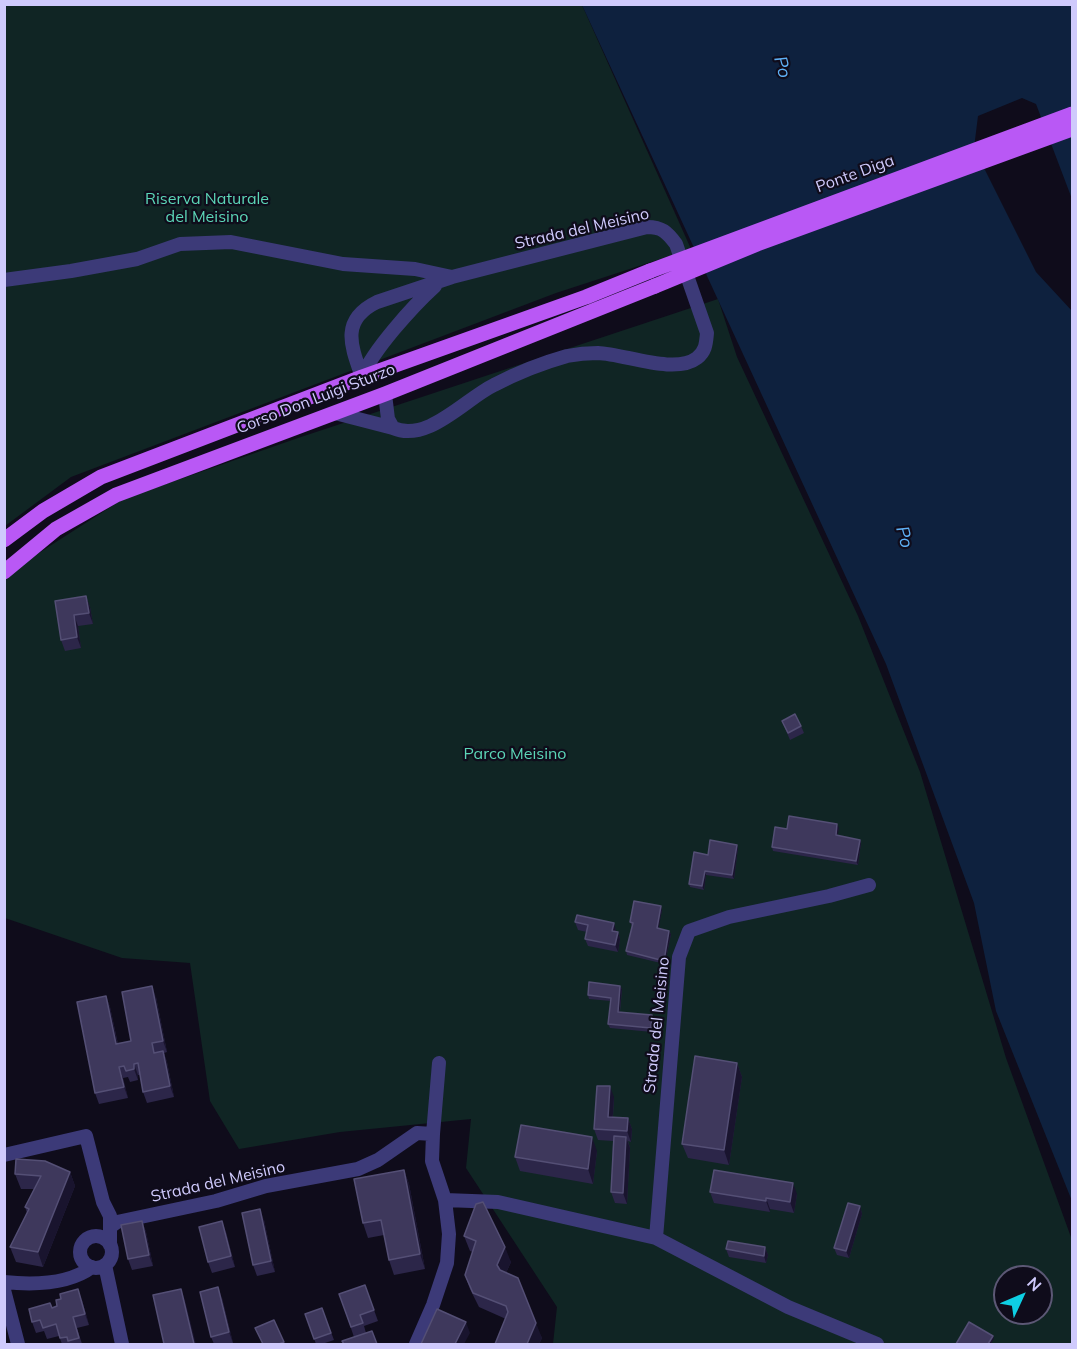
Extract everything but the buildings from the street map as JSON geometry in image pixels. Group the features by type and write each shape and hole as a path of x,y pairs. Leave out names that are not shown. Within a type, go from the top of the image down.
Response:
{"main road":[{"name":"Ponte Diga","path":"650,271 1072,114"},
{"name":"Ponte Diga","path":"655,286 757,244 1072,129"},
{"name":"Corso Don Luigi Sturzo","path":"4,540 43,511 101,477 362,377 586,297 650,271"},
{"name":"Corso Don Luigi Sturzo","path":"4,572 56,529 116,495 385,394 655,286"}],"street":[{"name":"Strada del Meisino","path":"335,413 406,432 428,428 492,386 567,356 600,353 671,364 684,363 697,358 706,348 707,333 676,244 669,234 659,227 646,227 446,280 366,307 357,317 350,339 362,377"},
{"path":"4,280 137,260 180,244 231,242 343,264 415,269 446,280"},
{"name":"Strada del Meisino","path":"362,377 368,363 423,297 446,280"},
{"path":"385,394 388,419 393,428"},
{"name":"Strada del Meisino","path":"656,1238 675,991 679,957 689,931 729,917 829,896 869,885"},
{"path":"416,1344 433,1305 447,1263 449,1234 445,1200 432,1161 439,1063"},
{"name":"Strada del Meisino","path":"110,1227 117,1222 216,1201 266,1186 358,1169 378,1160 417,1133 433,1134"},
{"path":"4,1155 86,1136 103,1202 110,1216 112,1256 98,1266 70,1279 24,1284 4,1282"},
{"path":"445,1200 498,1202 656,1238 788,1307 877,1344"},
{"path":"97,1236 103,1220 103,1202"},
{"path":"98,1266 87,1265 81,1257 80,1250 84,1242 97,1236 106,1240 110,1245"},
{"path":"61,1280 74,1268 81,1257"},
{"path":"98,1266 122,1344"},
{"path":"4,1290 18,1344"}],"green space":[{"name":"Riserva Naturale del Meisino","path":"5,5 582,5 691,249 556,293 71,477 5,526"},
{"name":"Parco Meisino","path":"718,299 737,357 858,616 920,772 1006,1058 1072,1240 1072,1344 553,1344 557,1307 466,1168 471,1119 340,1132 239,1149 210,1101 190,963 122,958 5,918 4,580 28,560 123,499 298,438"}],"water":[{"name":"Po","path":"582,5 1072,5 1072,199 1036,104 1022,98 978,116 974,148 1036,272 1072,311 1072,1201 996,1011 974,903 886,664"}]}
